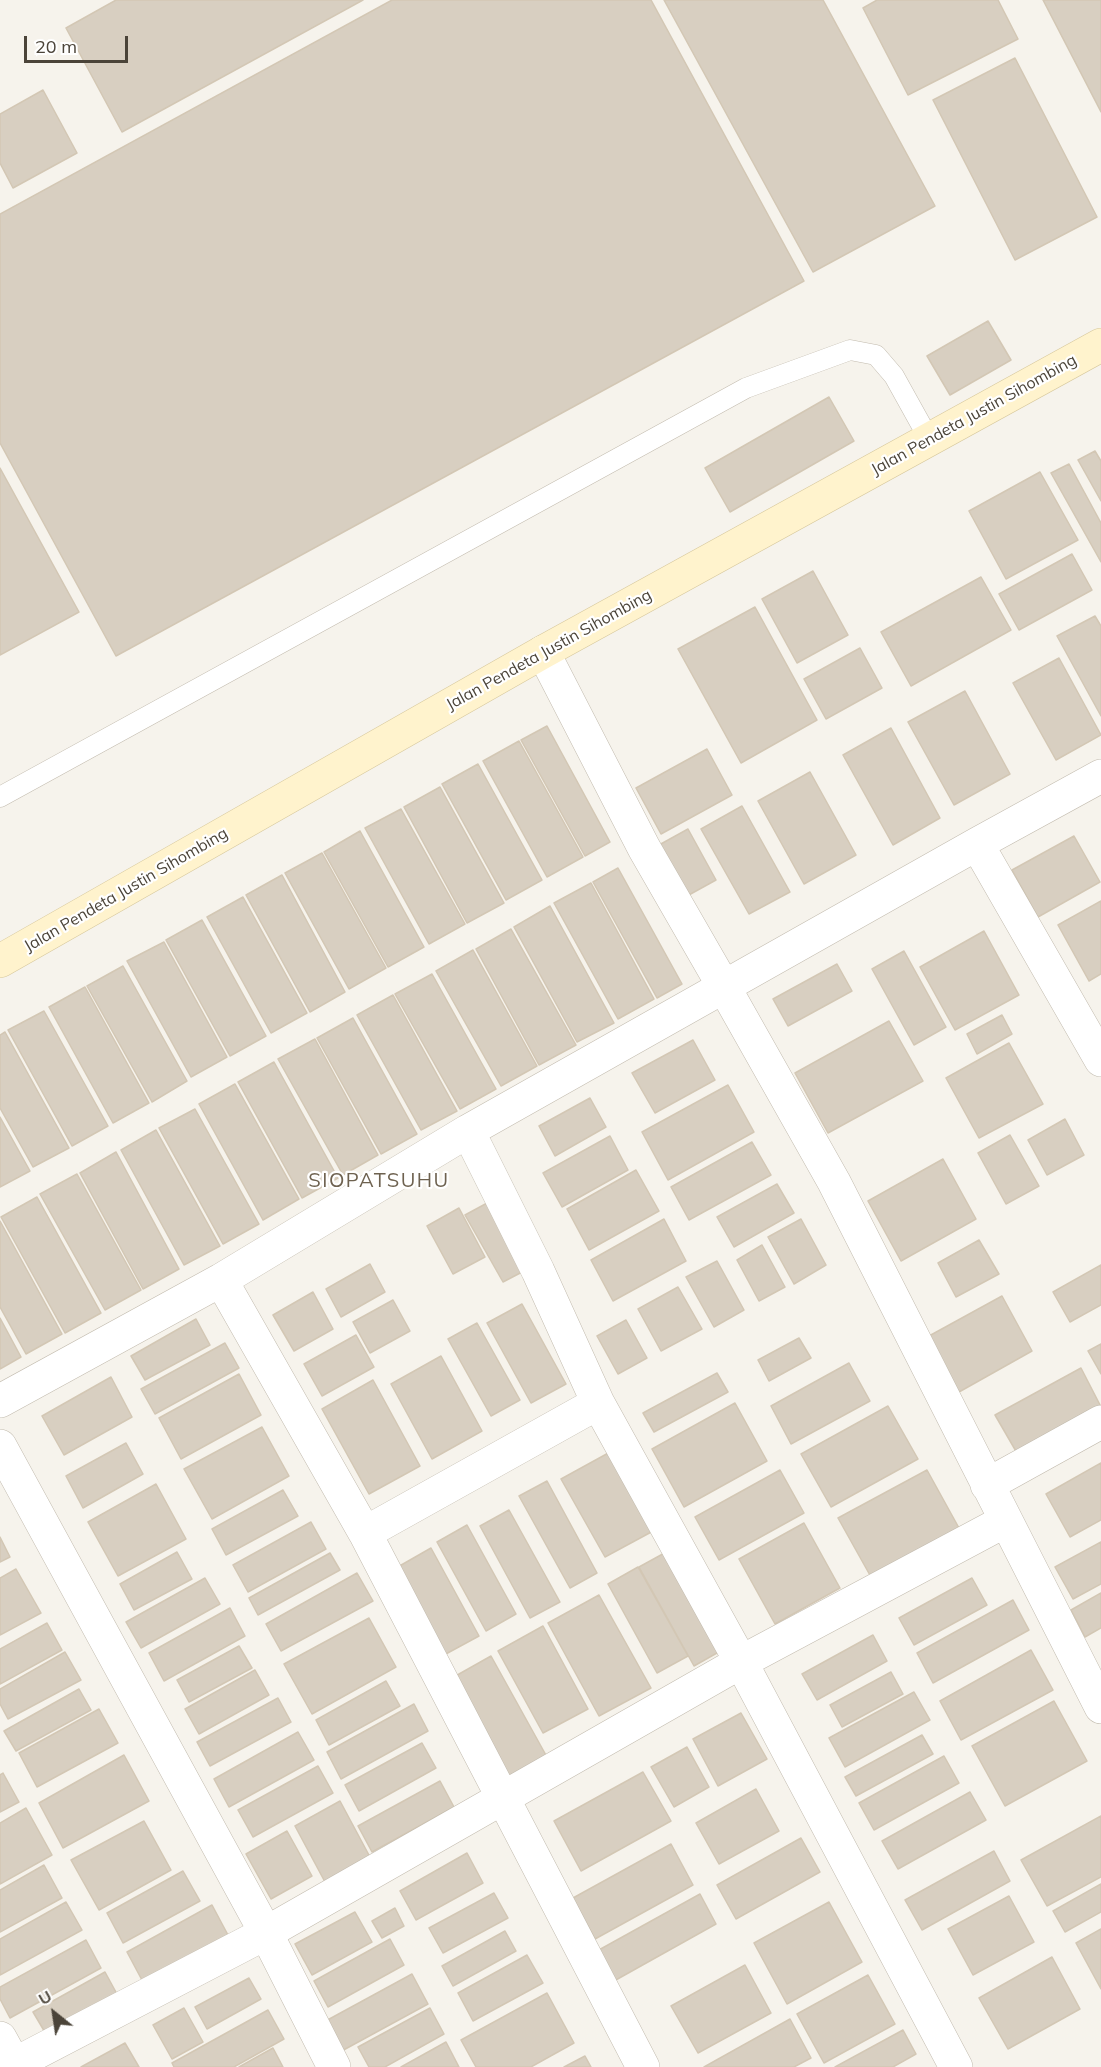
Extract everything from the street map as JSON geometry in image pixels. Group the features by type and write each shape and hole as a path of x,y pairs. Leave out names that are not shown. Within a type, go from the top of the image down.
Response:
{"street":[{"name":"Jalan Pendeta Justin Sihombing","path":"0,961 543,651 1101,345"},
{"path":"543,651 644,848 834,1182 1101,1707"},
{"path":"0,1401 221,1280 468,1131 1101,776"},
{"path":"977,844 1101,1060"},
{"path":"468,1131 538,1271 598,1403 741,1662 956,2067"},
{"path":"221,1280 365,1533 643,2067"},
{"path":"365,1533 598,1403"},
{"path":"987,1485 1101,1422"},
{"path":"0,1446 266,1933 334,2067"},
{"path":"10,2059 266,1933 741,1662 1005,1521"}],"lane":[{"path":"0,797 746,388 850,350 876,355 894,376 930,439"}],"building":[{"path":"116,0 363,0 122,132 66,28"},
{"path":"392,0 651,0 804,281 116,656 0,443 0,214"},
{"path":"664,0 823,0 935,206 813,272"},
{"path":"877,0 998,0 1018,39 908,95 863,8"},
{"path":"1043,0 1101,0 1101,112"},
{"path":"1015,58 1097,217 1015,260 933,100"},
{"path":"43,90 77,153 13,188 0,163 0,114"},
{"path":"988,321 1011,360 950,395 927,356"},
{"path":"829,397 854,441 730,512 705,468"},
{"path":"1095,451 1101,461 1101,501 1078,460"},
{"path":"1069,464 1101,523 1101,562 1051,473"},
{"path":"0,468 79,612 0,655"},
{"path":"1040,472 1078,540 1006,579 969,511"},
{"path":"1072,554 1092,590 1019,630 999,594"},
{"path":"813,571 848,635 797,663 762,599"},
{"path":"981,577 1011,630 911,686 881,632"},
{"path":"755,607 817,720 741,763 678,649"},
{"path":"1095,616 1101,626 1101,716 1057,636"},
{"path":"860,648 882,688 826,719 804,679"},
{"path":"1059,658 1101,735 1056,760 1013,683"},
{"path":"965,691 1010,774 954,805 908,722"},
{"path":"547,726 610,842 585,856 521,740"},
{"path":"891,728 940,818 893,845 843,755"},
{"path":"519,741 583,857 547,877 483,761"},
{"path":"707,749 732,795 661,834 636,788"},
{"path":"478,764 542,880 506,900 442,784"},
{"path":"810,772 856,855 804,884 758,801"},
{"path":"440,787 504,903 467,923 404,807"},
{"path":"742,806 790,892 749,914 701,829"},
{"path":"401,809 465,924 429,944 365,828"},
{"path":"688,829 716,880 687,896 659,845"},
{"path":"360,831 424,947 388,967 324,852"},
{"path":"1074,836 1100,882 1038,917 1012,870"},
{"path":"322,853 386,968 349,989 285,873"},
{"path":"618,868 682,984 657,998 593,882"},
{"path":"282,875 345,992 310,1012 246,895"},
{"path":"591,883 654,999 618,1019 554,903"},
{"path":"243,897 307,1013 271,1033 207,917"},
{"path":"1101,901 1101,974 1089,981 1058,925"},
{"path":"550,906 614,1023 577,1042 514,927"},
{"path":"202,920 266,1036 230,1056 166,940"},
{"path":"511,929 576,1045 539,1065 476,949"},
{"path":"984,931 1019,995 955,1030 920,967"},
{"path":"164,942 227,1057 191,1077 127,961"},
{"path":"473,950 537,1066 501,1086 436,971"},
{"path":"904,951 946,1027 914,1045 872,969"},
{"path":"837,964 852,991 788,1026 773,999"},
{"path":"123,966 187,1081 152,1102 87,986"},
{"path":"432,974 496,1089 460,1109 395,994"},
{"path":"85,987 149,1103 113,1123 49,1007"},
{"path":"393,995 457,1111 421,1130 357,1015"},
{"path":"44,1011 108,1126 72,1146 8,1030"},
{"path":"1002,1015 1012,1034 977,1054 967,1034"},
{"path":"353,1018 417,1134 381,1154 317,1038"},
{"path":"889,1021 923,1081 828,1133 795,1073"},
{"path":"5,1032 69,1148 33,1167 0,1108 0,1035"},
{"path":"315,1039 378,1155 343,1175 278,1059"},
{"path":"693,1040 715,1080 655,1113 632,1073"},
{"path":"1009,1043 1043,1104 979,1138 946,1078"},
{"path":"274,1062 338,1178 302,1198 238,1082"},
{"path":"235,1084 299,1199 263,1220 199,1104"},
{"path":"728,1085 754,1132 668,1180 642,1132"},
{"path":"590,1098 606,1127 555,1156 539,1126"},
{"path":"195,1109 259,1224 223,1244 159,1128"},
{"path":"0,1117 30,1171 0,1187"},
{"path":"1065,1119 1084,1155 1047,1175 1028,1140"},
{"path":"156,1130 220,1246 184,1265 121,1150"},
{"path":"1010,1135 1039,1186 1006,1204 978,1153"},
{"path":"610,1136 628,1170 562,1207 543,1173"},
{"path":"752,1142 771,1175 689,1220 671,1187"},
{"path":"116,1152 179,1269 143,1289 80,1173"},
{"path":"943,1159 976,1219 901,1261 868,1201"},
{"path":"636,1170 659,1211 589,1250 567,1209"},
{"path":"77,1174 141,1290 105,1310 40,1194"},
{"path":"777,1184 794,1213 734,1247 717,1217"},
{"path":"37,1197 101,1313 65,1333 1,1217"},
{"path":"489,1202 526,1270 503,1282 465,1215"},
{"path":"459,1208 485,1257 453,1274 427,1226"},
{"path":"664,1219 686,1261 613,1301 591,1260"},
{"path":"801,1219 826,1265 794,1284 768,1237"},
{"path":"0,1221 62,1334 26,1354 0,1307"},
{"path":"979,1240 999,1274 956,1297 938,1263"},
{"path":"762,1245 785,1287 759,1301 737,1260"},
{"path":"717,1261 744,1310 714,1327 686,1277"},
{"path":"370,1264 385,1292 341,1317 326,1289"},
{"path":"1101,1265 1101,1305 1070,1322 1053,1292"},
{"path":"678,1287 702,1329 661,1351 638,1309"},
{"path":"313,1292 333,1329 294,1351 273,1315"},
{"path":"1002,1296 1032,1351 959,1392 929,1336"},
{"path":"393,1300 410,1331 370,1353 353,1322"},
{"path":"522,1304 566,1384 531,1403 487,1323"},
{"path":"0,1318 21,1357 0,1369"},
{"path":"196,1319 210,1345 145,1380 131,1356"},
{"path":"626,1320 647,1358 618,1374 597,1336"},
{"path":"477,1323 520,1400 491,1416 448,1339"},
{"path":"356,1335 374,1367 322,1396 304,1364"},
{"path":"799,1338 811,1358 769,1381 758,1360"},
{"path":"225,1343 239,1368 155,1414 141,1389"},
{"path":"1101,1344 1101,1374 1088,1351"},
{"path":"441,1356 482,1431 432,1459 391,1384"},
{"path":"849,1363 870,1401 791,1444 771,1406"},
{"path":"1081,1368 1101,1407 1017,1453 995,1415"},
{"path":"717,1373 728,1392 654,1432 643,1413"},
{"path":"239,1374 261,1415 181,1459 159,1418"},
{"path":"111,1377 132,1417 64,1455 42,1416"},
{"path":"373,1380 420,1466 369,1494 322,1409"},
{"path":"735,1403 767,1461 684,1507 652,1449"},
{"path":"888,1406 918,1459 831,1507 801,1454"},
{"path":"262,1427 289,1476 212,1519 184,1469"},
{"path":"126,1443 143,1474 83,1508 66,1476"},
{"path":"612,1451 655,1530 605,1557 561,1479"},
{"path":"1101,1463 1101,1520 1070,1537 1046,1494"},
{"path":"780,1470 804,1513 719,1560 695,1517"},
{"path":"927,1470 959,1528 871,1577 838,1518"},
{"path":"547,1481 597,1573 570,1588 519,1496"},
{"path":"156,1484 186,1539 118,1576 88,1522"},
{"path":"283,1490 298,1516 226,1555 212,1529"},
{"path":"509,1510 560,1602 530,1618 480,1526"},
{"path":"311,1522 326,1549 248,1592 233,1565"},
{"path":"804,1523 840,1588 775,1624 739,1559"},
{"path":"467,1525 516,1614 486,1631 437,1542"},
{"path":"0,1537 10,1557 0,1562"},
{"path":"1101,1542 1101,1584 1073,1599 1055,1567"},
{"path":"431,1548 479,1636 444,1655 396,1568"},
{"path":"670,1550 724,1649 694,1666 639,1567"},
{"path":"177,1552 192,1579 134,1610 120,1584"},
{"path":"330,1553 340,1570 258,1615 249,1598"},
{"path":"638,1567 688,1656 657,1673 608,1584"},
{"path":"16,1569 41,1613 0,1635 0,1578"},
{"path":"357,1573 373,1601 281,1651 266,1624"},
{"path":"205,1578 220,1604 141,1648 126,1622"},
{"path":"972,1578 987,1605 914,1645 899,1618"},
{"path":"1101,1593 1101,1628 1085,1637 1071,1610"},
{"path":"599,1595 651,1688 599,1716 548,1623"},
{"path":"1013,1600 1029,1630 933,1683 917,1653"},
{"path":"230,1608 245,1636 164,1681 149,1653"},
{"path":"369,1618 396,1667 312,1714 284,1664"},
{"path":"47,1623 62,1650 0,1684 0,1649"},
{"path":"543,1626 588,1709 543,1733 498,1651"},
{"path":"873,1635 887,1661 817,1700 802,1674"},
{"path":"239,1646 252,1668 189,1702 177,1680"},
{"path":"1031,1650 1053,1690 961,1740 940,1701"},
{"path":"65,1652 81,1680 8,1719 0,1704 0,1689"},
{"path":"491,1656 547,1757 507,1779 452,1678"},
{"path":"255,1670 269,1695 199,1734 185,1709"},
{"path":"891,1672 903,1694 842,1727 830,1705"},
{"path":"386,1681 400,1706 329,1745 316,1720"},
{"path":"79,1689 91,1710 16,1751 4,1731"},
{"path":"914,1692 930,1720 845,1767 829,1738"},
{"path":"278,1698 291,1722 210,1766 197,1742"},
{"path":"1054,1701 1087,1761 1005,1806 972,1746"},
{"path":"414,1704 428,1731 341,1779 327,1752"},
{"path":"99,1709 118,1743 37,1787 19,1753"},
{"path":"741,1713 767,1759 718,1786 693,1739"},
{"path":"298,1732 314,1760 229,1807 214,1779"},
{"path":"922,1735 933,1754 856,1796 845,1777"},
{"path":"422,1743 436,1768 359,1811 345,1785"},
{"path":"687,1747 709,1787 674,1807 651,1767"},
{"path":"124,1755 149,1801 63,1848 39,1803"},
{"path":"944,1756 959,1783 874,1830 859,1803"},
{"path":"318,1766 333,1793 253,1837 238,1810"},
{"path":"643,1772 671,1821 581,1871 554,1821"},
{"path":"3,1773 19,1802 0,1812 0,1775"},
{"path":"440,1781 454,1807 372,1852 358,1826"},
{"path":"756,1789 779,1831 719,1864 696,1823"},
{"path":"970,1792 986,1820 898,1869 882,1841"},
{"path":"340,1801 370,1857 325,1882 295,1826"},
{"path":"26,1808 52,1855 0,1884 0,1823"},
{"path":"1101,1816 1101,1877 1047,1906 1021,1860"},
{"path":"144,1821 171,1870 99,1910 71,1860"},
{"path":"287,1831 312,1876 271,1899 246,1854"},
{"path":"801,1838 820,1872 736,1919 717,1885"},
{"path":"671,1844 693,1885 595,1939 573,1898"},
{"path":"994,1851 1010,1881 922,1930 905,1900"},
{"path":"467,1853 483,1883 416,1920 400,1891"},
{"path":"44,1865 62,1898 0,1932 0,1890"},
{"path":"183,1871 200,1901 123,1943 107,1913"},
{"path":"1101,1884 1101,1912 1065,1932 1053,1911"},
{"path":"494,1893 508,1918 443,1953 429,1928"},
{"path":"700,1894 716,1924 614,1981 597,1951"},
{"path":"1009,1896 1034,1942 973,1975 948,1929"},
{"path":"66,1902 82,1930 0,1975 0,1939"},
{"path":"829,1902 862,1962 787,2004 754,1943"},
{"path":"212,1905 228,1935 143,1982 127,1952"},
{"path":"395,1908 404,1926 382,1938 372,1921"},
{"path":"355,1912 372,1942 312,1975 295,1944"},
{"path":"1101,1929 1101,1989 1076,1943"},
{"path":"505,1931 516,1951 453,1986 442,1966"},
{"path":"390,1939 404,1965 328,2007 314,1981"},
{"path":"86,1940 101,1968 10,2018 0,1999 0,1987"},
{"path":"527,1955 543,1983 473,2021 458,1993"},
{"path":"1052,1957 1080,2009 1008,2049 979,1998"},
{"path":"745,1965 771,2013 698,2053 671,2006"},
{"path":"105,1972 117,1994 46,2034 33,2012"},
{"path":"412,1974 428,2004 338,2053 322,2023"},
{"path":"868,1975 895,2024 824,2063 797,2014"},
{"path":"249,1978 261,1999 207,2029 195,2007"},
{"path":"547,1993 574,2043 531,2067 476,2067 461,2040"},
{"path":"184,2008 203,2042 172,2059 153,2025"},
{"path":"430,2008 444,2034 385,2067 369,2067 358,2047"},
{"path":"268,2010 284,2039 234,2067 174,2067 172,2063"},
{"path":"790,2019 811,2058 794,2067 704,2067"},
{"path":"903,2030 916,2054 893,2067 835,2067"},
{"path":"446,2042 459,2067 401,2067"},
{"path":"125,2043 139,2067 81,2067"},
{"path":"273,2048 283,2067 239,2067"},
{"path":"585,2056 591,2067 564,2067"}],"district":[{"name":"SIOPATSUHU","path":"379,1181"}]}
